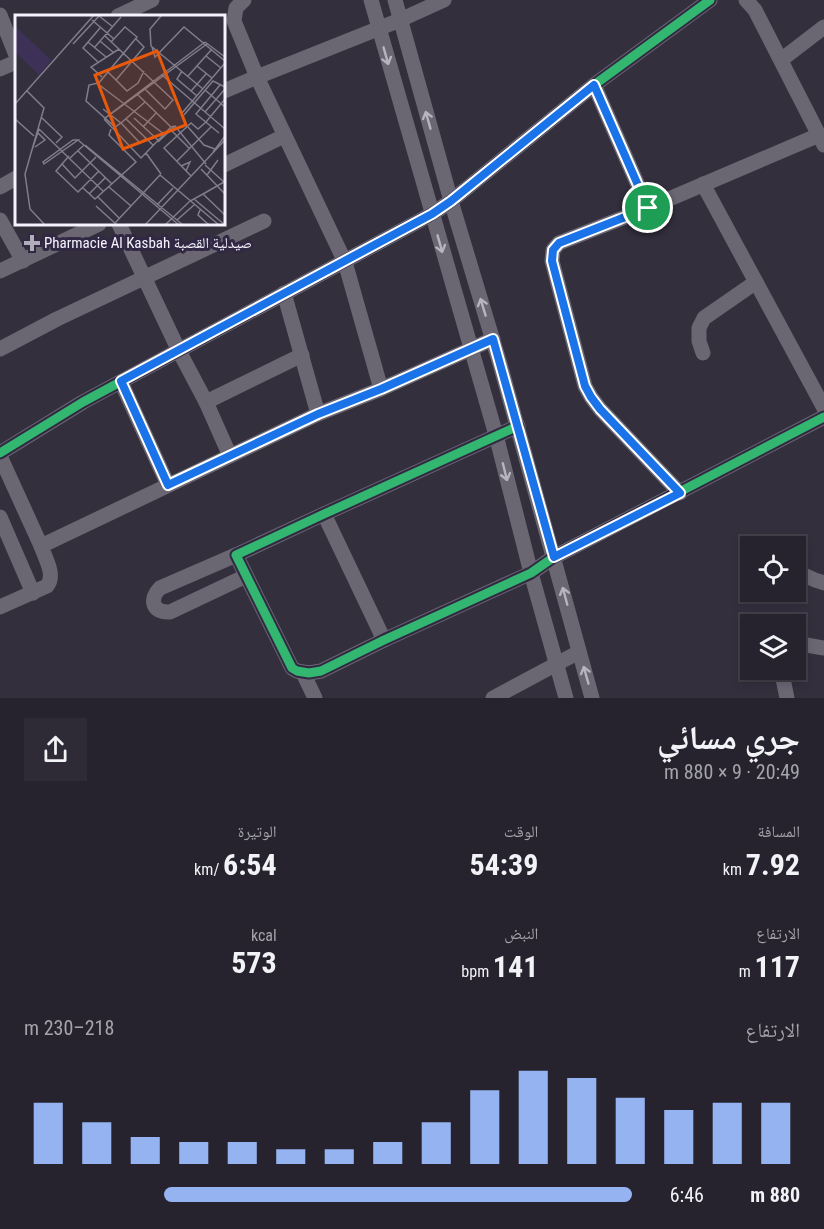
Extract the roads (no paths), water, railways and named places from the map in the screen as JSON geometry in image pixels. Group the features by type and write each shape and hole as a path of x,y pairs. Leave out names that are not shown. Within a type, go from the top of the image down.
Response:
{"street":[{"path":"120,15 152,0"},
{"path":"244,0 236,8 234,21 284,136 345,262 381,389"},
{"path":"371,0 496,435 566,698"},
{"path":"395,0 451,201 518,426 592,698"},
{"path":"225,91 444,0"},
{"path":"0,607 47,586 52,575 0,454 82,402 432,214 594,85 710,0"},
{"path":"680,493 591,397 582,374 552,261 553,250 559,243 703,184 820,129 755,10 746,0"},
{"path":"0,15 15,52"},
{"path":"781,60 824,27"},
{"path":"0,69 15,62"},
{"path":"594,85 648,208"},
{"path":"225,165 284,136"},
{"path":"0,187 15,179"},
{"path":"703,184 824,408"},
{"path":"0,220 22,261"},
{"path":"0,348 264,221"},
{"path":"0,271 97,225"},
{"path":"119,225 230,456"},
{"path":"703,353 699,341 699,328 704,318 756,282"},
{"path":"284,293 318,414"},
{"path":"41,546 318,414 381,389 493,339"},
{"path":"206,402 302,355"},
{"path":"121,381 168,485"},
{"path":"236,555 292,668 303,673 321,671 531,573 554,557 824,417"},
{"path":"246,576 170,612 158,610 154,606 154,594 160,588 518,426"},
{"path":"324,514 384,640"},
{"path":"0,518 3,535 33,593"},
{"path":"3,535 30,521"},
{"path":"806,576 824,583"},
{"path":"806,645 824,648"},
{"path":"493,698 579,652"},
{"path":"303,673 315,698"},
{"path":"783,680 787,698"}],"place":[{"name":"Pharmacie Al Kasbah صيدلية القصبة","path":"32,243"}]}
